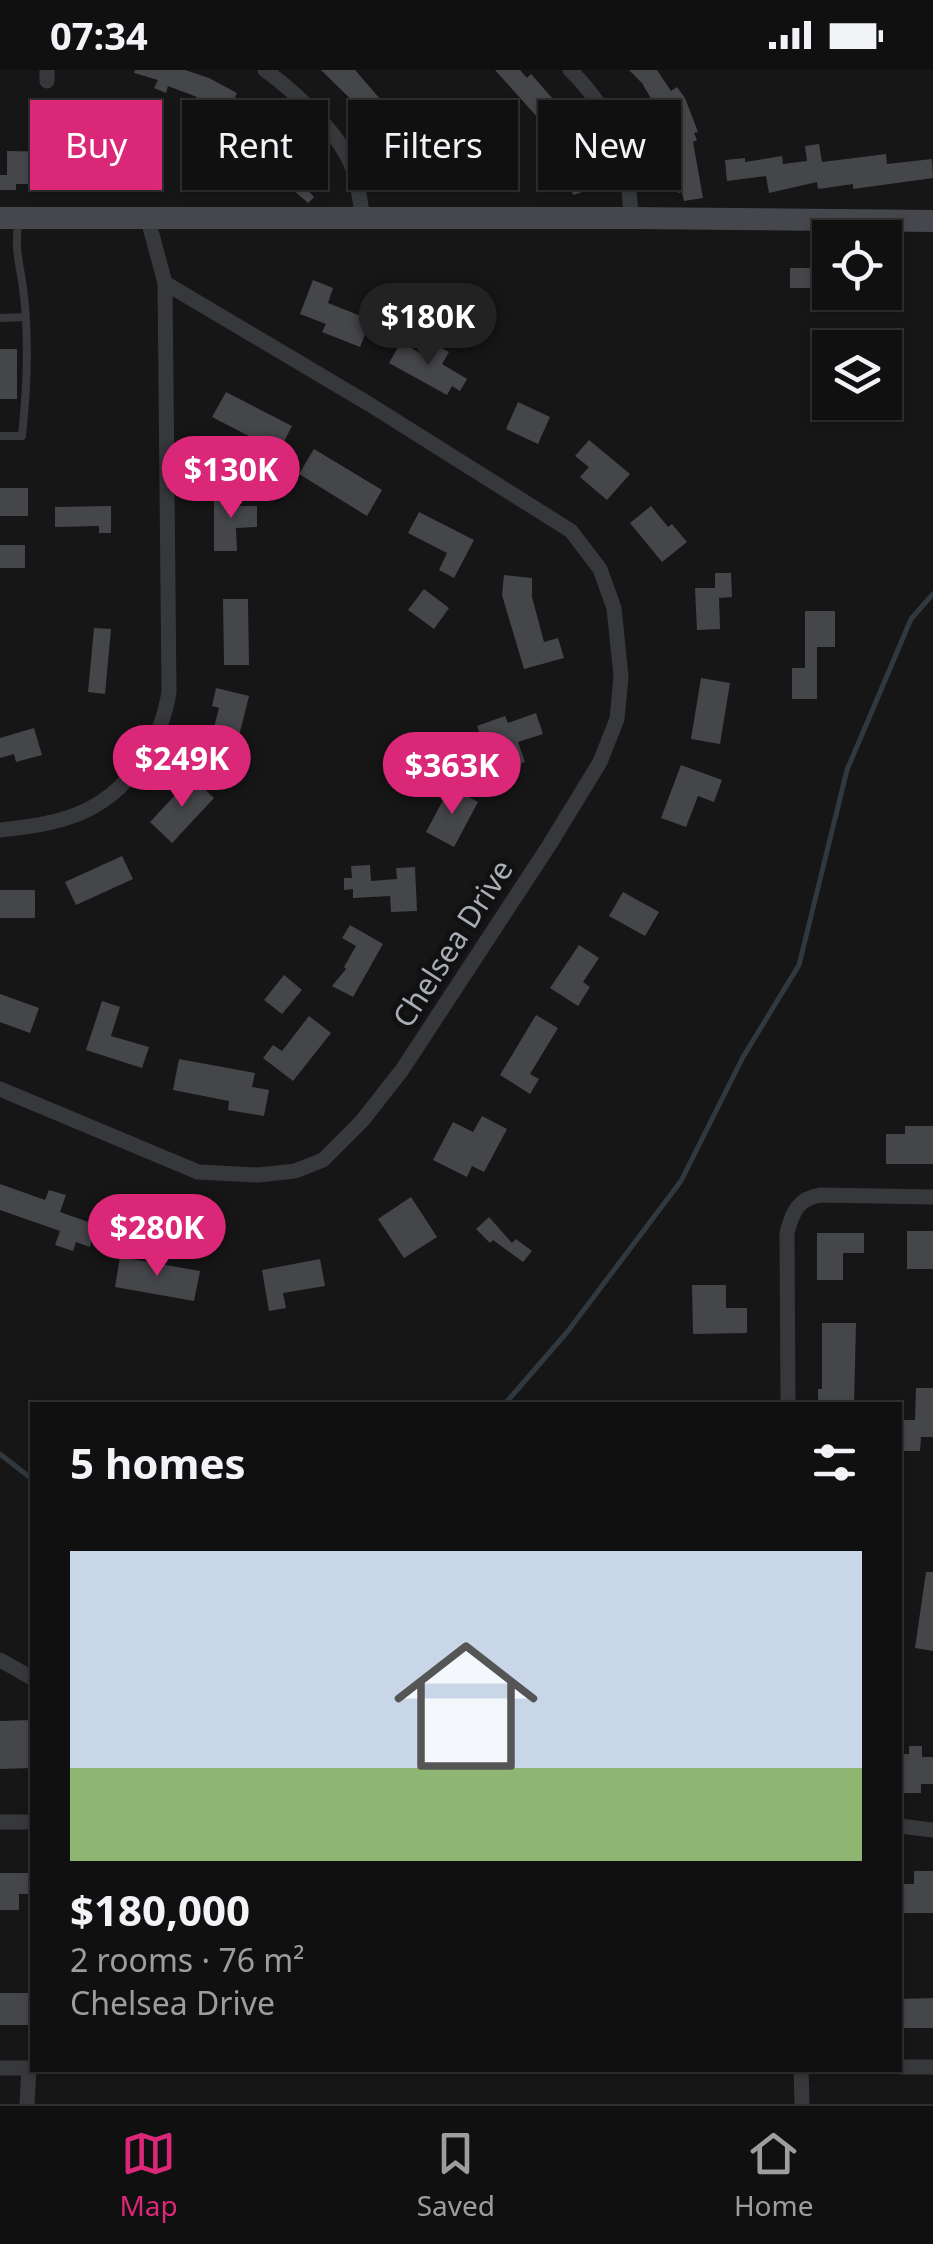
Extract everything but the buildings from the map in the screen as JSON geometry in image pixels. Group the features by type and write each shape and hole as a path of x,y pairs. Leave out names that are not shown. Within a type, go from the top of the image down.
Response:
{"street":[{"path":"265,70 328,129 349,160 363,218"},
{"path":"570,70 598,100 610,122 630,184 631,218"},
{"path":"0,830 45,824 80,813 115,791 136,769 165,719 169,692 165,283 147,216"},
{"path":"9,218 933,221"},
{"name":"Chelsea Drive","path":"0,1089 198,1172 258,1175 295,1171 323,1160 362,1122 412,1054 600,762 616,719 621,676 614,608 600,568 571,531 369,404 165,283"},
{"path":"788,1402 787,1234 795,1208 809,1197 933,1197"},
{"path":"0,1660 30,1677"},
{"path":"0,1822 30,1822"},
{"path":"902,1826 933,1830"},
{"path":"902,2067 933,2066"},
{"path":"0,2068 30,2068"},
{"path":"27,2104 31,2072"},
{"path":"801,2072 802,2104"}],"lane":[{"path":"0,436 22,436 26,394 24,295 9,218"},
{"path":"0,318 25,318"}],"waterway":[{"path":"507,1402 568,1331 681,1181 743,1057 799,965 847,770 911,619 933,594"},
{"path":"0,1454 30,1477"}]}
